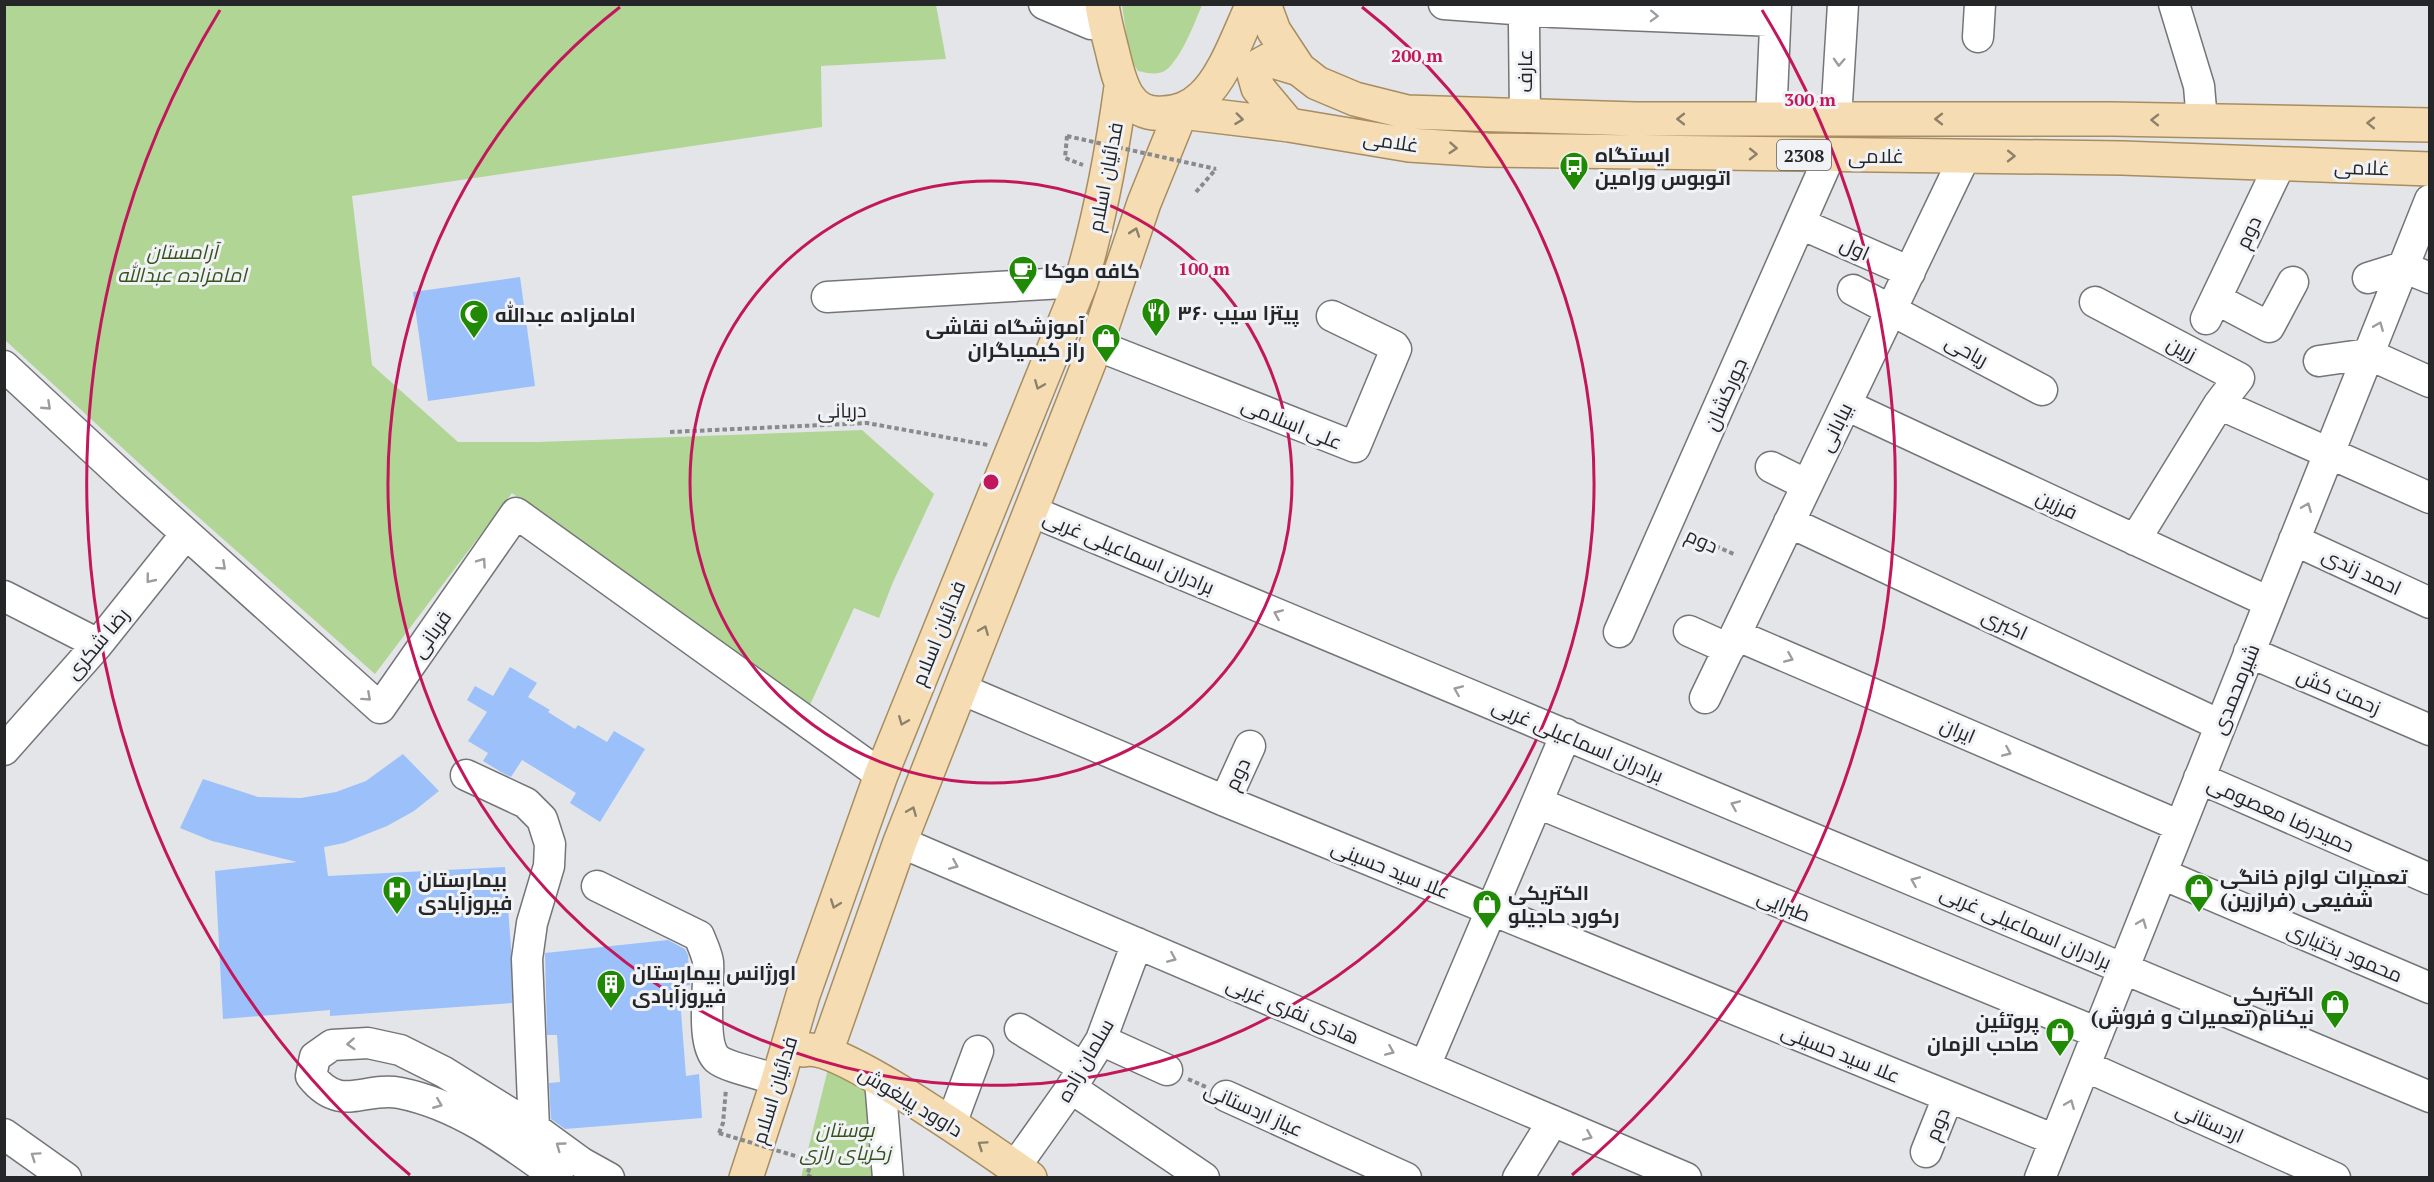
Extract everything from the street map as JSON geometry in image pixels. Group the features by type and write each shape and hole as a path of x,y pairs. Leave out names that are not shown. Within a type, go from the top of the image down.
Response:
{"main road":[{"path":"1181,112 1202,97 1224,67 1253,4"},
{"name":"غلامی","path":"1264,4 1274,31 1299,69 1317,82 1355,99 1407,112 1525,117 2202,121 2430,125"},
{"path":"1098,20 1121,87"},
{"path":"1289,125 1258,88 1254,74 1260,65 1269,60 1299,69"},
{"name":"غلامی","path":"1121,87 1138,108 1158,114 1181,112 1289,125 1409,145 1487,150 1965,156 2430,169"},
{"name":"فدائیان اسلام","path":"746,1178 782,1069 803,995 880,775 1081,282 1096,228 1113,146 1121,87"},
{"name":"فدائیان اسلام","path":"826,1052 900,842 1096,345 1154,178 1181,112"},
{"path":"803,995 810,1006 819,1011 828,1012 842,1005"},
{"name":"داوود پیلغوش","path":"782,1069 808,1049 826,1052 880,1080 1022,1172"}],"street":[{"path":"1044,4 1098,20"},
{"path":"1444,4 1553,12 1776,13 1771,120"},
{"path":"1836,118 1843,4"},
{"path":"1978,37 1980,4"},
{"path":"2174,4 2199,86 2202,121"},
{"name":"عارف","path":"1524,26 1525,117"},
{"name":"جورکشان","path":"1619,633 1830,155"},
{"name":"بیابانی","path":"1705,698 1965,156"},
{"name":"دوم","path":"2280,164 2211,309 2269,327 2294,282"},
{"name":"شیرمحمدی","path":"2047,1175 2055,1140 2368,354 2416,272 2430,200"},
{"name":"اول","path":"1801,224 1910,272"},
{"path":"2368,278 2416,272"},
{"path":"827,297 1081,282"},
{"path":"1853,290 1892,309"},
{"name":"زرین","path":"2095,302 2239,378 2219,404 2135,540"},
{"name":"ریاحی","path":"1892,309 2042,390"},
{"name":"علی اسلامی","path":"1096,345 1356,447 1396,348 1332,316"},
{"path":"2319,361 2368,354 2430,382"},
{"name":"قربانی","path":"4,366 186,534 380,708 516,513 880,775"},
{"path":"2219,404 2430,498"},
{"name":"فرزین","path":"1846,405 2269,602"},
{"path":"1771,467 1807,485"},
{"name":"برادران اسماعیلی غربی","path":"1031,511 2430,1096"},
{"name":"اکبری","path":"1790,522 2220,725"},
{"name":"رضا شکری","path":"7,743 98,644 186,534"},
{"name":"احمد زندی","path":"2294,540 2430,603"},
{"path":"4,596 98,644"},
{"path":"1689,631 1732,642"},
{"name":"ایران","path":"1732,642 2180,826"},
{"name":"زحمت کش","path":"2249,652 2430,730"},
{"name":"علا سید حسینی","path":"961,689 1225,801 2055,1140"},
{"path":"1425,1066 1566,734"},
{"name":"دوم","path":"1225,801 1250,746"},
{"path":"466,775 526,803 542,819 550,844 549,866 532,923 526,959 534,1128"},
{"name":"حمیدرضا معصومی","path":"2199,778 2430,879"},
{"name":"طبرایی","path":"1538,802 2098,1033"},
{"name":"هادی نفری غربی","path":"900,842 1686,1178"},
{"name":"محمود بختیاری","path":"2162,874 2430,988"},
{"path":"597,886 699,936 708,960 709,1041 715,1058 729,1066 750,1070 782,1069"},
{"name":"سلمان زاده","path":"1022,1172 1101,1040 1137,943"},
{"path":"1020,1029 1204,1178"},
{"path":"1101,1040 1167,1070"},
{"path":"558,1178 475,1121 435,1102 397,1093 342,1097 322,1090 311,1076 315,1058 332,1045 368,1042 400,1050 444,1072 534,1128 582,1163 609,1178"},
{"path":"397,1093 406,1082 409,1065 400,1050"},
{"path":"951,1124 978,1051"},
{"name":"اردستانی","path":"2085,1066 2335,1178"},
{"path":"880,1080 888,1178"},
{"name":"عیاز اردستانی","path":"1226,1096 1406,1178"},
{"name":"دوم","path":"1926,1152 1948,1097"},
{"path":"1518,1178 1553,1121"},
{"path":"4,1134 66,1178"}],"path":[{"path":"1065,158 1067,135 1216,169 1196,192"},
{"name":"دریانی","path":"670,432 867,423 1012,451"},
{"name":"دوم","path":"1667,525 1737,555"},
{"path":"729,1066 723,1123 719,1133 812,1161 807,1175 813,1178"},
{"name":"عیاز اردستانی","path":"1167,1070 1226,1096"}],"green space":[{"name":"آرامستان امامزاده عبدالله","path":"4,5 936,5 946,59 821,66 822,127 352,196 372,365 458,442 538,442 862,430 934,494 879,618 854,608 809,707 512,493 375,674 178,499 5,340"},
{"path":"1122,5 1202,5 1187,40 1172,65 1159,73 1152,73 1138,71 1130,58"},
{"name":"بوستان زکریای رازی","path":"828,1069 876,1096 883,1177 801,1178"}],"building":[{"name":"امامزاده عبدالله","path":"520,277 535,386 428,401 413,292"},
{"path":"510,667 537,683 528,697 575,729 578,725 607,742 614,731 645,749 600,822 570,803 576,793 522,760 511,777 483,761 488,753 468,741 487,712 467,700 475,686 493,696"},
{"path":"403,754 439,791 414,811 387,826 344,843 324,847 328,876 505,867 511,948 512,1003 330,1016 330,1010 223,1019 215,871 297,862 212,841 180,828 203,779 258,797 301,798 336,792 366,781"},
{"name":"اورژانس بیمارستان فیروزآبادی","path":"668,940 685,949 688,955 690,985 679,986 686,1076 699,1074 702,1118 565,1129 551,1119 549,1083 560,1082 557,1035 547,1035 545,953"}],"place":[{"name":"ایستگاه اتوبوس ورامین","path":"1574,192"},
{"name":"کافه موکا","path":"1023,296"},
{"name":"پیتزا سیب ۳۶۰","path":"1156,338"},
{"name":"امامزاده عبدالله","path":"474,340"},
{"name":"آموزشگاه نقاشی راز کیمیاگران","path":"1106,364"},
{"name":"تعمیرات لوازم خانگی شفیعی (فرازرین)","path":"2199,914"},
{"name":"بیمارستان فیروزآبادی","path":"397,916"},
{"name":"الکتریکی رکورد حاجیلو","path":"1487,930"},
{"name":"اورژانس بیمارستان فیروزآبادی","path":"611,1010"},
{"name":"الکتریکی نیکنام(تعمیرات و فروش)","path":"2335,1030"},
{"name":"پروتئین صاحب الزمان","path":"2060,1058"}]}
